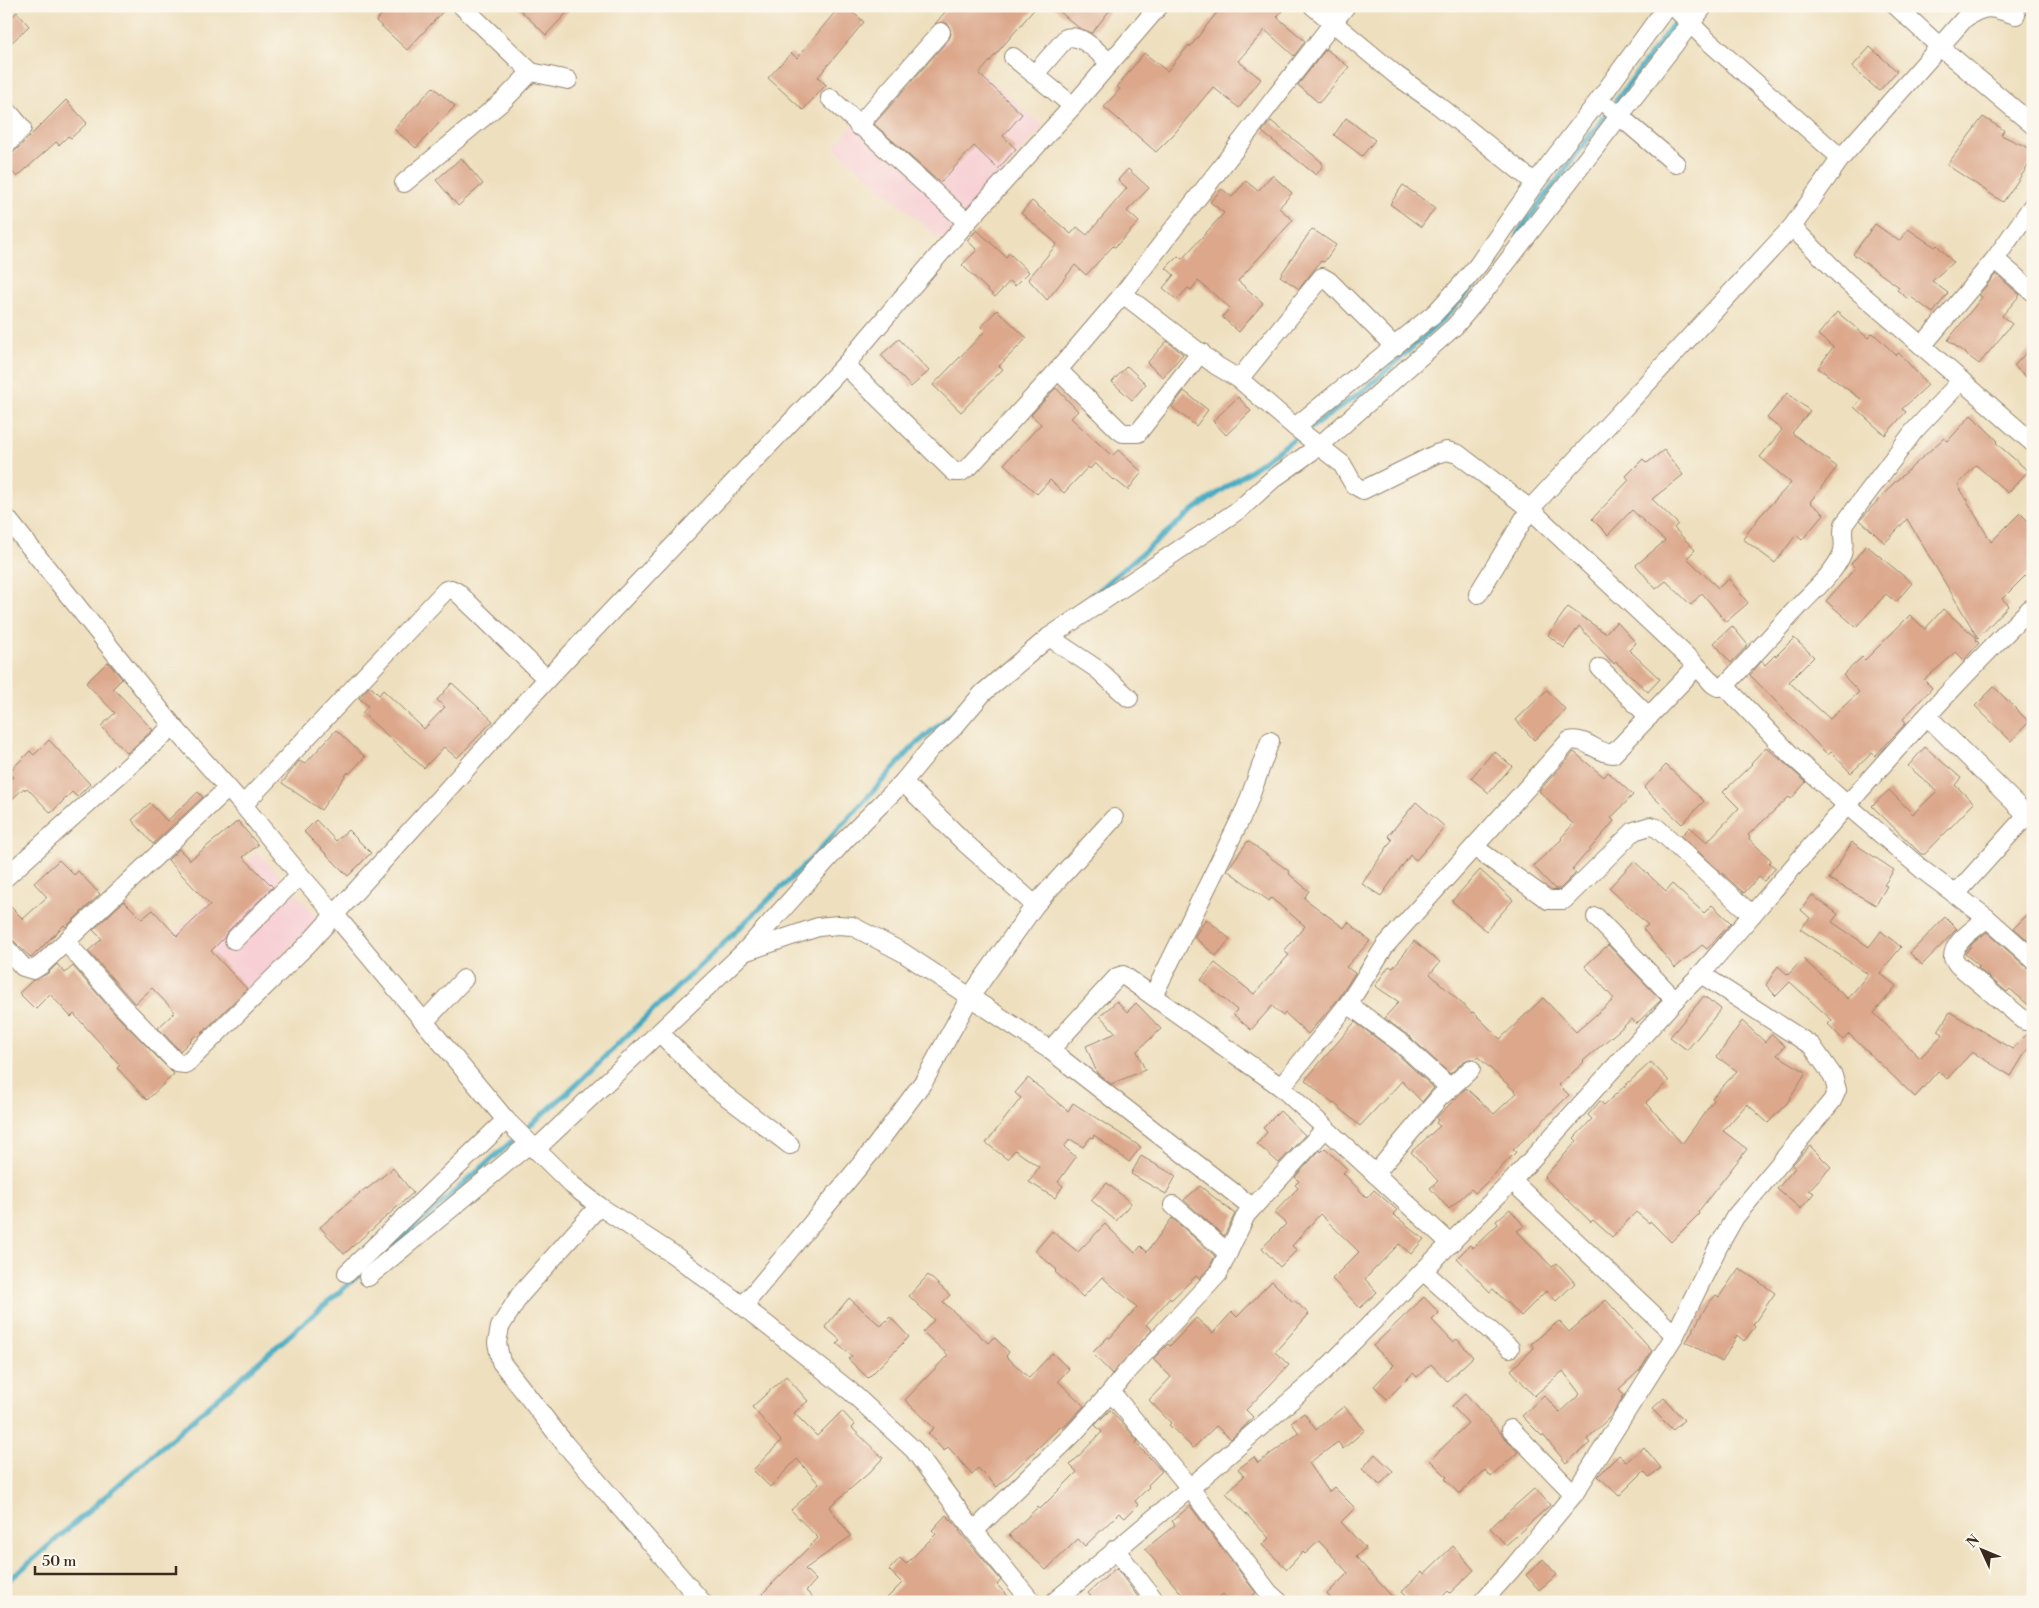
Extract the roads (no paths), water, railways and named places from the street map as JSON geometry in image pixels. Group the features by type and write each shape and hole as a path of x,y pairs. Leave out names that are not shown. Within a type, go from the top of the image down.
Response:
{"street":[{"path":"462,6 531,72 568,80"},
{"path":"66,942 177,1063 186,1064 309,943 547,679 845,365 967,222 1073,106 1159,6"},
{"path":"1313,6 1332,24 1396,75 1438,105 1535,183"},
{"path":"845,365 954,472 961,472 970,466 1058,370 1123,294 1346,6"},
{"path":"1307,436 1455,326 1487,288 1675,12 1704,6"},
{"path":"1896,6 1939,46 2033,125"},
{"path":"1478,594 1530,508 1792,227 1841,158 1965,18 1976,10 1988,7 2016,15"},
{"path":"347,1272 522,1136 593,1094 744,952 844,841 903,782 931,748 954,727 983,693 1049,637 1240,509 1274,479 1307,436 1395,347 1436,313 1478,265 1535,183 1608,108 1675,12"},
{"path":"1675,12 1841,158"},
{"path":"858,126 941,32"},
{"path":"1034,75 1066,38 1073,36 1079,38 1109,62"},
{"path":"1012,57 1073,106"},
{"path":"404,183 504,100 531,72"},
{"path":"830,98 858,126 967,222"},
{"path":"1608,108 1676,164"},
{"path":"6,109 22,128 6,145"},
{"path":"1922,346 1995,259 2033,205"},
{"path":"1792,227 1846,281 2033,443"},
{"path":"1995,259 2033,292"},
{"path":"1239,379 1322,277 1329,281 1395,347"},
{"path":"1123,294 1217,366 1239,379 1342,464 1354,485 1363,490 1436,454 1448,451 1458,454 1530,508 1718,687 1724,686 1818,586 1843,552 1842,532 1844,524 1914,431 1961,381"},
{"path":"1058,370 1118,430 1123,433 1138,433 1201,352"},
{"path":"6,517 173,726 243,805 300,875 522,1136 572,1185 599,1206 674,1255 743,1306 850,1392 914,1450 974,1531 1032,1602"},
{"path":"243,805 446,590 451,589 457,592 547,679"},
{"path":"1054,1602 1190,1488 1319,1376 1451,1244 1512,1181 1675,1000 1701,974 1879,767 1928,717 1990,648 2033,606"},
{"path":"1049,637 1097,670 1129,698"},
{"path":"1281,1087 1348,1004 1385,946 1569,741 1576,739 1606,754 1613,754 1697,666"},
{"path":"1600,668 1649,717"},
{"path":"1724,686 1790,754 1847,806 1924,871 1987,918 2033,959"},
{"path":"1928,717 2030,812 1955,895"},
{"path":"6,877 173,726"},
{"path":"1153,996 1246,808 1270,741"},
{"path":"903,782 965,843 1035,904"},
{"path":"6,948 23,967 32,970 41,965 228,788"},
{"path":"743,1306 866,1157 924,1081 970,998 1035,904 1114,818"},
{"path":"1474,847 1548,900 1564,900 1634,831 1650,826 1657,828 1752,915"},
{"path":"234,940 300,875"},
{"path":"1596,917 1675,1000"},
{"path":"1987,918 1960,942 1954,950 1953,958 1958,965 2025,1021"},
{"path":"744,952 818,926 852,926 902,952 1050,1050 1067,1063 1059,1072 1141,1128 1249,1211"},
{"path":"1482,1602 1574,1494 1675,1335 1735,1216 1832,1101 1837,1090 1834,1076 1812,1046 1701,974"},
{"path":"1050,1050 1120,975 1123,975 1281,1087 1451,1244"},
{"path":"424,1022 464,979"},
{"path":"1348,1004 1402,1044 1449,1087"},
{"path":"660,1033 714,1087 790,1145"},
{"path":"1375,1174 1449,1087 1471,1069"},
{"path":"974,1531 1073,1434 1112,1392 1125,1374 1218,1274 1249,1211 1325,1129"},
{"path":"368,1278 522,1136"},
{"path":"1512,1181 1675,1335"},
{"path":"1173,1205 1228,1253"},
{"path":"599,1206 520,1295 500,1327 497,1343 501,1362 565,1444 702,1602"},
{"path":"1423,1271 1510,1348"},
{"path":"1112,1392 1190,1488 1269,1599"},
{"path":"1511,1429 1574,1494"},
{"path":"1115,1549 1156,1602"}],"waterway":[{"path":"1518,233 1687,6"},
{"path":"1076,609 1191,512 1367,388 1437,325 1496,263"},
{"path":"395,1244 567,1093 812,858 914,746 962,705"},
{"path":"6,1583 365,1270"}]}
